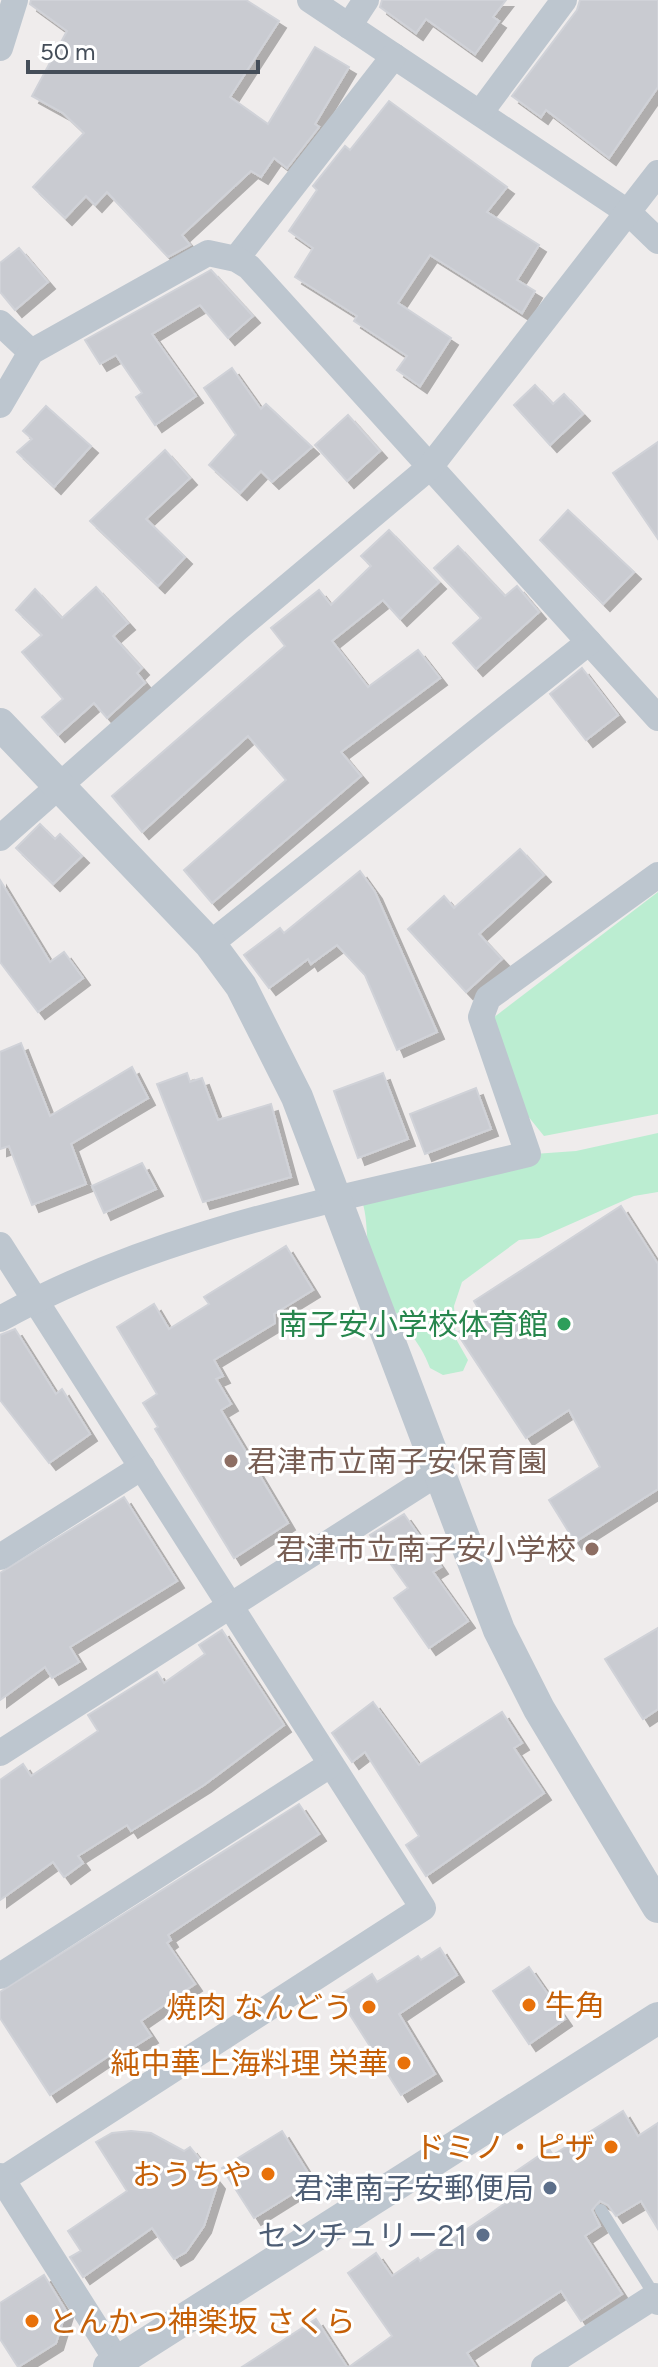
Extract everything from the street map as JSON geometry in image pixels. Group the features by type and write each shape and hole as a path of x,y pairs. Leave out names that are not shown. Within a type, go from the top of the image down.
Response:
{"street":[{"path":"0,48 15,0"},
{"path":"310,0 629,213 658,241"},
{"path":"349,26 366,0"},
{"path":"480,113 564,0"},
{"path":"236,259 394,56"},
{"path":"0,838 430,467 658,173"},
{"path":"0,405 31,352 208,253 236,259 249,267 658,718"},
{"path":"0,323 31,352"},
{"path":"210,944 589,642"},
{"path":"0,724 210,944 241,986 297,1097 438,1473 506,1644 539,1709 658,1907"},
{"path":"0,1319 36,1299 140,1254 239,1223 528,1154 481,1017 488,998 658,875"},
{"path":"0,1245 423,1908 1,2179 116,2365 658,2018"},
{"path":"0,1557 142,1467"},
{"path":"0,1753 438,1473"},
{"path":"0,1976 330,1765"},
{"path":"544,2367 656,2299"}],"lane":[{"path":"601,2210 656,2299"}],"green space":[{"path":"658,892 658,1114 544,1136 527,1115 493,1018"},
{"path":"658,1133 658,1192 634,1196 539,1238 519,1240 462,1282 454,1306 456,1339 468,1360 463,1371 443,1375 430,1368 395,1312 375,1269 362,1201 534,1154 576,1151"}],"building":[{"path":"31,0 246,0 279,21 230,97 268,124 315,47 349,67 315,124 319,127 287,168 274,158 261,177 251,171 182,235 190,245 168,257 107,192 95,205 86,196 65,218 33,187 84,133 63,113 32,96 67,31 30,4"},
{"path":"382,0 506,0 493,17 499,21 475,54 426,19 416,33 380,7"},
{"path":"580,0 658,0 658,87 609,158 546,110 541,117 512,96 577,10"},
{"path":"389,101 507,187 487,212 539,245 517,280 535,291 522,313 430,255 398,303 451,338 420,386 397,370 407,356 354,321 357,316 295,277 313,248 289,231 317,190 313,186 345,146 350,150"},
{"path":"19,248 48,282 15,310 0,292 0,263"},
{"path":"211,270 253,316 228,338 200,305 152,334 196,396 155,425 136,397 142,393 116,355 100,364 85,340"},
{"path":"232,368 261,409 266,404 312,447 272,482 261,471 240,493 209,465 236,435 204,388"},
{"path":"535,385 553,404 564,394 583,414 550,445 514,405"},
{"path":"46,406 91,446 54,487 17,452 32,439 23,431"},
{"path":"348,415 380,451 347,481 315,445"},
{"path":"658,442 658,539 613,473"},
{"path":"165,450 190,478 146,519 185,557 158,586 90,521"},
{"path":"568,510 634,572 603,604 540,540"},
{"path":"389,530 439,582 400,619 383,600 332,641 368,687 418,650 440,678 341,752 361,776 212,903 184,870 286,780 248,736 142,832 112,796 285,646 271,628 319,590 331,605 371,566 361,556"},
{"path":"458,546 505,596 517,586 539,612 476,669 453,643 481,618 434,568"},
{"path":"96,587 128,623 113,636 142,668 137,673 145,683 107,718 94,703 58,735 42,717 63,699 22,652 42,635 16,610 35,589 62,618"},
{"path":"582,668 618,715 586,740 550,694"},
{"path":"40,824 55,839 60,834 82,856 53,884 16,848"},
{"path":"520,849 544,875 479,934 502,959 466,992 408,929 444,896 454,908"},
{"path":"360,871 375,892 437,1032 397,1050 365,975 337,945 311,964 308,959 269,988 244,955 280,928 284,933"},
{"path":"0,880 50,962 64,952 83,978 38,1012 0,962"},
{"path":"21,1043 50,1116 132,1067 148,1098 71,1144 86,1184 32,1205 9,1146 0,1149 0,1052"},
{"path":"187,1073 190,1082 202,1078 218,1120 271,1104 291,1177 203,1202 157,1084"},
{"path":"383,1073 408,1139 358,1158 334,1091"},
{"path":"476,1088 491,1129 425,1154 410,1114"},
{"path":"142,1163 156,1189 104,1213 92,1186"},
{"name":"南子安小学校体育館","path":"621,1206 658,1264 658,1489 575,1542 549,1500 600,1467 569,1410 526,1438 457,1333 483,1316 474,1301"},
{"path":"286,1246 313,1290 274,1314 275,1323 214,1360 223,1376 216,1379 231,1404 221,1410 288,1523 234,1558 155,1429 158,1427 143,1403 157,1394 117,1327 154,1304 169,1329 209,1304 204,1297"},
{"path":"15,1329 56,1394 62,1389 90,1434 49,1463 0,1400 0,1335"},
{"path":"124,1497 177,1581 70,1647 79,1662 52,1678 45,1667 0,1700 0,1573"},
{"path":"404,1514 441,1567 433,1572 468,1621 429,1648 394,1598 408,1588 370,1535"},
{"path":"658,1628 658,1709 643,1719 605,1659"},
{"path":"222,1630 284,1725 204,1785 131,1831 127,1825 78,1856 83,1863 64,1877 53,1862 0,1900 0,1780 23,1764 31,1776 98,1731 88,1715 157,1672 164,1683 205,1654 199,1645"},
{"path":"373,1702 419,1765 502,1712 522,1743 514,1748 544,1793 426,1876 406,1845 419,1836 365,1752 352,1762 332,1733"},
{"path":"299,1804 319,1834 168,1935 171,1940 167,1943 195,1984 141,2021 151,2036 116,2058 113,2053 50,2095 0,2018 0,1992"},
{"path":"440,1948 457,1975 399,2014 435,2074 401,2095 338,1996 372,1974 377,1982 418,1956 421,1960"},
{"name":"牛角","path":"529,1967 565,2019 529,2044 493,1991"},
{"path":"623,2111 638,2136 658,2123 658,2229 641,2201 616,2216 608,2205 600,2201 592,2210 600,2226 585,2236 622,2294 581,2321 561,2291 467,2353 476,2367 349,2367 392,2336 348,2273 376,2253 392,2276 418,2258 420,2261 526,2189 515,2172 549,2149 553,2155"},
{"name":"おうちや","path":"282,2131 313,2181 254,2218 222,2168"},
{"path":"112,2133 151,2133 184,2151 190,2147 218,2182 204,2226 186,2252 174,2259 152,2228 83,2277 70,2257 81,2251 68,2231 127,2191 96,2142"},
{"name":"とんかつ神楽坂 さくら","path":"44,2275 66,2311 56,2343 18,2367 0,2339 0,2303"},
{"path":"316,2319 347,2367 242,2367"}],"place":[{"name":"南子安小学校体育館","path":"564,1324"},
{"name":"君津市立南子安保育園","path":"231,1461"},
{"name":"君津市立南子安小学校","path":"592,1549"},
{"name":"牛角","path":"529,2005"},
{"name":"焼肉 なんどう","path":"369,2007"},
{"name":"純中華上海料理 栄華","path":"404,2063"},
{"name":"ドミノ・ピザ","path":"611,2147"},
{"name":"おうちや","path":"268,2174"},
{"name":"君津南子安郵便局","path":"550,2188"},
{"name":"センチュリー21","path":"483,2235"},
{"name":"とんかつ神楽坂 さくら","path":"32,2321"}]}
